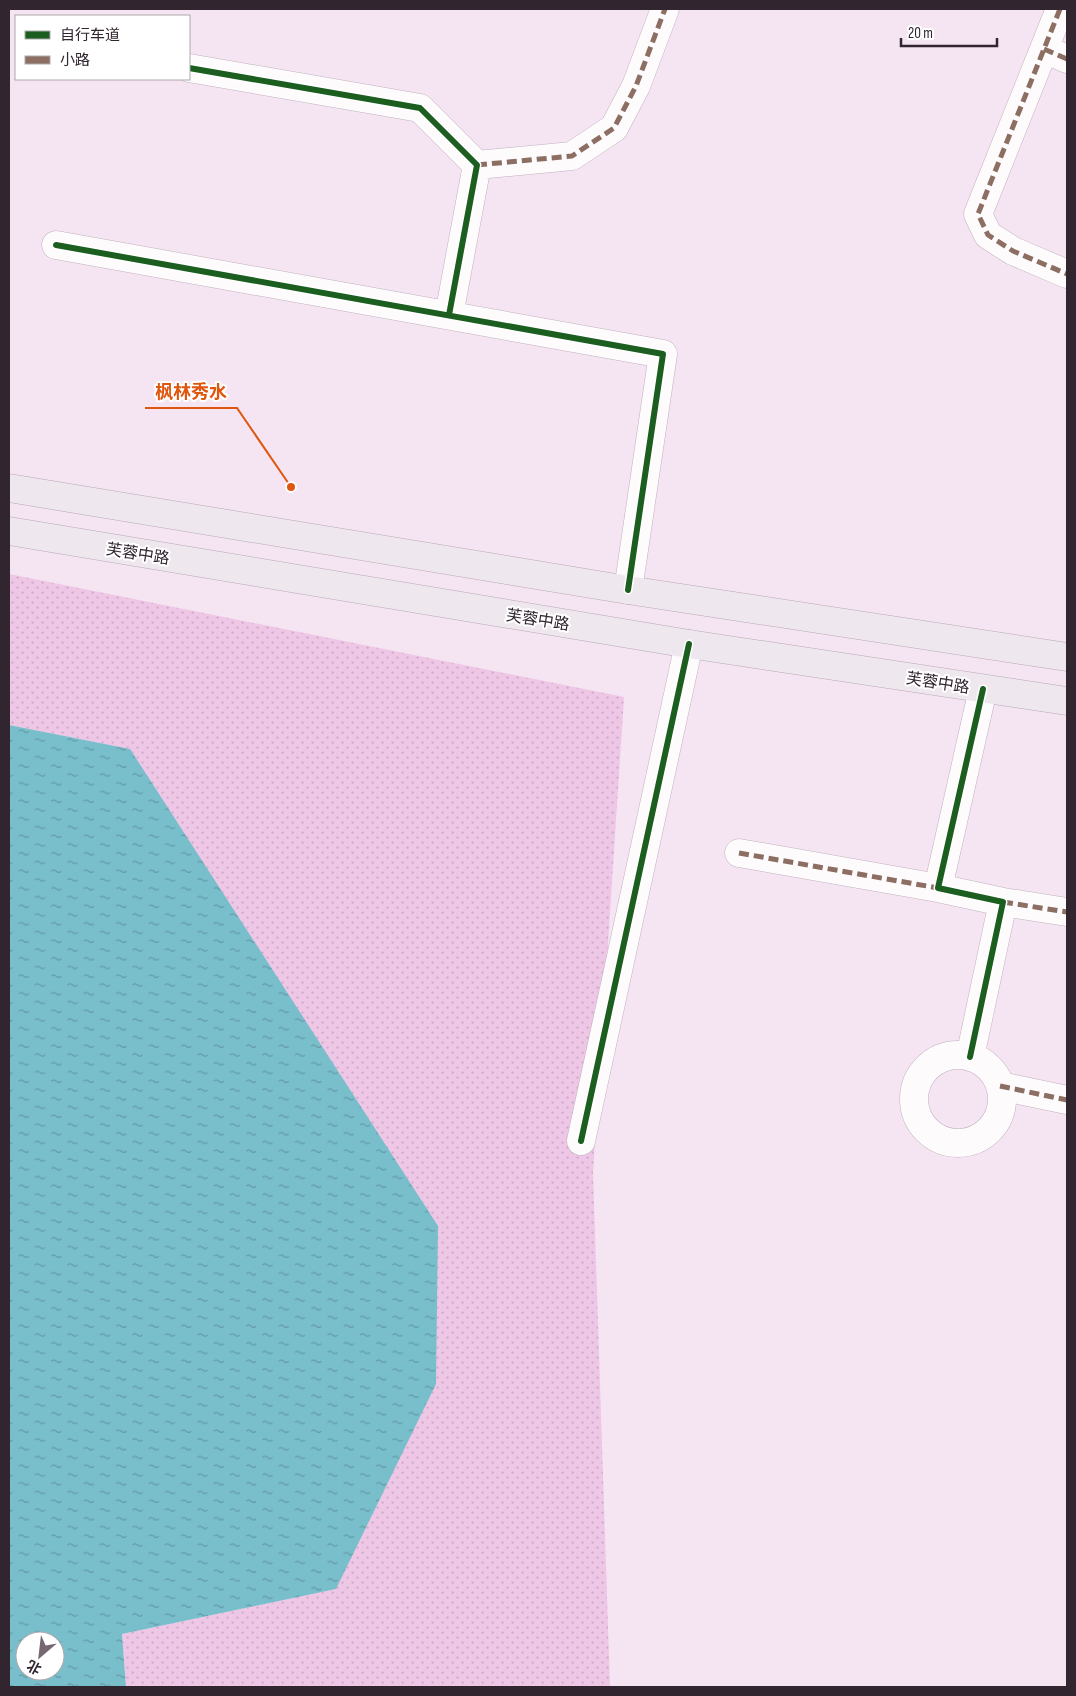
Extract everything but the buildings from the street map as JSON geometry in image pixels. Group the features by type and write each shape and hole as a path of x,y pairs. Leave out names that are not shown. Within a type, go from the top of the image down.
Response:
{"main road":[{"path":"9,488 628,590 1067,657"},
{"name":"芙蓉中路","path":"9,531 689,644 1067,702"}],"street":[{"path":"190,68 420,108 477,164 572,156 614,128 636,86 665,9"},
{"path":"1060,9 1056,54 978,214 988,235 1013,251 1067,274"},
{"path":"449,315 477,164"},
{"path":"56,245 663,354 628,590"},
{"path":"581,1141 689,644"},
{"path":"938,888 983,688"},
{"path":"739,853 1067,912"},
{"path":"970,1057 1003,902"},
{"path":"956,1055 970,1057 983,1063 994,1073 1000,1086 1002,1100 999,1114 992,1127 981,1137 967,1142 953,1142 939,1138 927,1130 919,1118 914,1104 915,1090 920,1077 929,1066 942,1058 956,1055"},
{"path":"1000,1086 1067,1100"}],"shaded area":[{"path":"9,574 624,697 593,1173 610,1687 126,1687 122,1634 336,1589 130,749 9,725"}],"water":[{"path":"9,725 130,749 438,1226 436,1384 336,1589 122,1634 126,1687 9,1687"}],"marked path":[{"path":"477,165 572,156 614,128 636,86 665,9"},
{"path":"1060,9 978,214 988,235 1013,251 1067,274"},
{"path":"1044,49 1067,59"},
{"path":"739,853 938,888"},
{"path":"1003,902 1067,912"},
{"path":"1000,1086 1067,1100"}],"cycle path":[{"path":"190,68 420,108 477,165 449,315"},
{"path":"56,245 663,354 628,590"},
{"path":"581,1141 689,644"},
{"path":"970,1057 1003,902 938,888 983,689"}],"place":[{"name":"枫林秀水","path":"291,487"}]}
